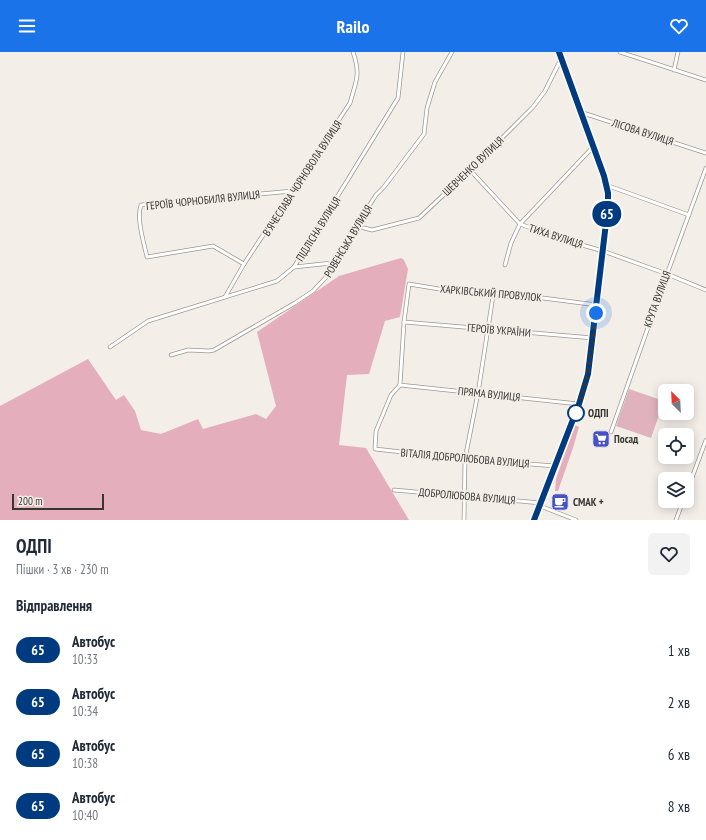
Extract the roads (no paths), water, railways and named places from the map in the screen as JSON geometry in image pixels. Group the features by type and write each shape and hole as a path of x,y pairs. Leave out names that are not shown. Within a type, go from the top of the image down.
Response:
{"main road":[{"path":"534,520 579,404 588,374 608,206 606,185 559,52"}],"street":[{"name":"В'ЯЧЕСЛАВА ЧОРНОВОЛА ВУЛИЦЯ","path":"225,297 244,264 350,104 358,75 358,65 353,52"},
{"name":"ПІДЛІСНА ВУЛИЦЯ","path":"110,347 148,322 277,281 294,267 398,98 403,52"},
{"name":"РОВЕНСЬКА ВУЛИЦЯ","path":"171,355 188,350 209,351 227,343 313,291 330,273 332,263 376,195 384,187 424,134 428,108 435,82 452,52"},
{"path":"620,52 706,80"},
{"path":"674,70 678,52"},
{"name":"ШЕВЧЕНКО ВУЛИЦЯ","path":"356,226 372,230 419,218 533,107 545,91 561,58"},
{"name":"ЛІСОВА ВУЛИЦЯ","path":"580,112 706,153"},
{"path":"504,265 511,243 520,224 593,147"},
{"name":"КРУТА ВУЛИЦЯ","path":"611,432 706,168"},
{"name":"ТИХА ВУЛИЦЯ","path":"470,170 520,224 561,239 603,251 706,290"},
{"path":"606,185 689,215"},
{"name":"ГЕРОЇВ ЧОРНОБИЛЯ ВУЛИЦЯ","path":"244,264 213,246 147,257 141,231 141,205 292,191"},
{"path":"294,267 332,263"},
{"name":"ХАРКІВСЬКИЙ ПРОВУЛОК","path":"404,322 409,284 451,291 464,289 471,290 493,296 534,297 597,305"},
{"path":"464,520 465,459 478,393 493,296"},
{"path":"400,385 404,322"},
{"name":"ГЕРОЇВ УКРАЇНИ","path":"404,322 593,338"},
{"name":"ПРЯМА ВУЛИЦЯ","path":"400,385 579,404"},
{"name":"ВІТАЛІЯ ДОБРОЛЮБОВА ВУЛИЦЯ","path":"400,385 391,396 376,430 375,449 465,459 555,466"},
{"path":"694,472 706,440"},
{"name":"ДОБРОЛЮБОВА ВУЛИЦЯ","path":"394,490 540,504 576,520"},
{"path":"676,520 680,508"}],"place":[{"name":"ОДПІ","path":"576,413"},
{"name":"Посад","path":"601,439"},
{"name":"СМАК +","path":"560,502"}]}
